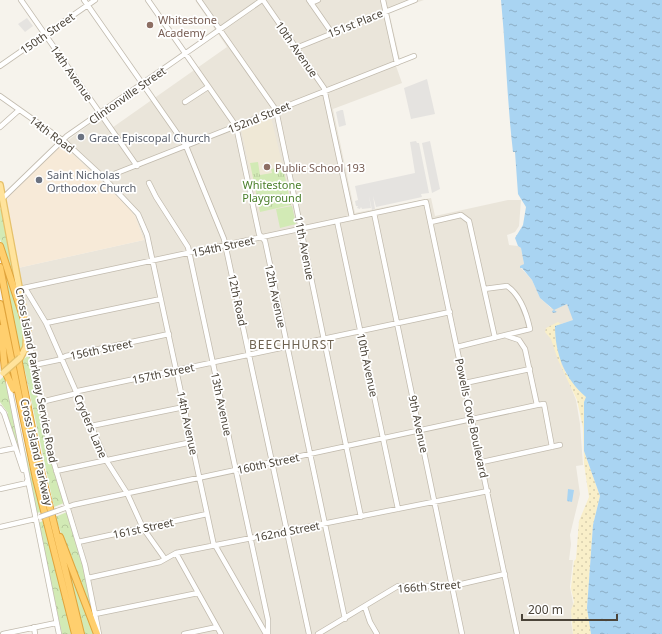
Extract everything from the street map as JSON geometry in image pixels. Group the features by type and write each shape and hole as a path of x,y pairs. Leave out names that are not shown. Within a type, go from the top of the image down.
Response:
{"highway":[{"path":"0,246 28,332"},
{"name":"Cross Island Parkway","path":"0,267 22,387 49,506 81,634"},
{"name":"Cross Island Parkway","path":"0,304 30,451 75,634"},
{"path":"0,315 2,374 12,385 30,451"},
{"path":"49,506 98,634"}],"main road":[{"name":"Cross Island Parkway Service Road","path":"0,185 1,199 22,288 28,332"},
{"path":"2,374 20,358 26,349 28,332"},
{"path":"0,352 2,374"}],"street":[{"name":"14th Avenue","path":"20,0 136,166"},
{"name":"12th Road","path":"84,0 186,146 226,245 309,634"},
{"name":"150th Street","path":"0,66 95,0"},
{"name":"12th Avenue","path":"148,0 236,126 259,234 264,241 345,619"},
{"name":"11th Avenue","path":"198,0 276,110 361,517"},
{"name":"Clintonville Street","path":"1,199 62,141 262,0"},
{"name":"10th Avenue","path":"262,0 325,91 352,218"},
{"path":"318,0 310,1 332,33"},
{"path":"383,0 397,63"},
{"name":"151st Place","path":"296,48 415,0"},
{"name":"152nd Street","path":"104,178 414,56"},
{"path":"185,102 208,86"},
{"name":"14th Road","path":"0,96 62,141 104,178 138,214 146,231"},
{"path":"0,127 19,110"},
{"name":"13th Avenue","path":"149,183 156,197 188,247 190,253 268,620 267,634"},
{"name":"154th Street","path":"22,288 426,202"},
{"name":"Powells Cove Boulevard","path":"426,202 482,462 517,634"},
{"name":"9th Avenue","path":"374,214 462,634"},
{"path":"431,222 461,215 469,221 495,338"},
{"name":"10th Avenue","path":"337,221 398,509"},
{"name":"14th Avenue","path":"146,231 214,546 267,634"},
{"path":"457,347 530,329 527,315 512,289 507,286 484,290"},
{"name":"Cryders Lane","path":"22,288 46,323 106,460 127,493 143,528 165,559"},
{"path":"46,323 161,299"},
{"name":"157th Street","path":"41,402 77,392 176,370 450,312"},
{"name":"Cross Island Parkway Service Road","path":"28,332 49,447 88,578 98,634"},
{"name":"156th Street","path":"34,365 66,356 168,334"},
{"path":"505,336 519,340 523,344 530,369 537,405 544,404 552,447"},
{"path":"465,383 530,369"},
{"path":"2,374 59,634"},
{"name":"160th Street","path":"0,527 40,518 68,507 127,493 473,420 537,405"},
{"path":"91,426 184,407"},
{"path":"0,408 4,413 27,483"},
{"path":"56,471 192,442"},
{"path":"482,462 560,445"},
{"path":"0,451 15,448"},
{"path":"0,489 27,483"},
{"name":"162nd Street","path":"88,578 160,562 176,553 488,491"},
{"name":"161st Street","path":"78,542 207,514"},
{"path":"176,553 221,634"},
{"name":"166th Street","path":"318,634 398,586 453,586 505,574"},
{"path":"95,614 198,593"},
{"path":"365,607 370,622 377,634"},
{"path":"3,634 56,622"},
{"path":"34,627 35,634"},
{"path":"184,634 217,627"}],"shaded area":[{"path":"195,0 424,0 389,12 400,59 396,66 402,83 333,109 355,213 431,198 435,216 508,200 521,200 519,226 515,232 507,235 509,245 518,246 521,248 524,264 521,268 532,280 540,298 551,308 567,304 574,320 561,324 565,372 576,400 580,424 583,465 576,466 580,494 570,535 571,544 569,560 573,560 570,587 573,603 571,622 573,634 102,634 83,547 52,450 18,268 144,240 135,216 129,208 62,145 99,117 109,130 227,47"},
{"path":"27,18 33,26 25,32 18,24"},
{"path":"427,79 435,114 411,119 404,88"},
{"path":"343,110 346,125 339,127 336,112"},
{"name":"Public School 193","path":"271,117 292,205 259,212 241,129"},
{"path":"416,141 419,143 429,193 421,194 422,197 376,207 373,196 375,209 372,210 369,196 371,208 357,208 358,206 356,206 355,201 358,200 355,186 415,173 410,142"},
{"path":"430,141 440,189 432,193 422,143"},
{"path":"62,145 129,208 135,216 144,240 18,268 5,197"}],"green space":[{"name":"Whitestone Playground","path":"258,162 260,175 272,173 271,169 283,167 291,205 260,212 250,163"},
{"path":"292,206 296,224 280,228 276,209"},
{"path":"1,209 18,295 0,239"},
{"path":"1,209 9,251 2,240"},
{"path":"3,262 25,336 23,348 19,353"},
{"path":"30,355 47,449 64,503 54,507 25,371 20,361"},
{"path":"5,375 18,443 15,443 6,415 8,413 0,402 0,380"},
{"path":"17,419 41,512 36,513"},
{"path":"67,512 83,566 94,620 55,517"},
{"path":"43,521 73,634 62,634 38,523"},
{"path":"64,551 96,634 84,634"},
{"path":"79,592 96,634 85,634 76,597 76,593"}],"sand":[{"path":"558,322 561,324 561,364 565,372 587,397 584,402 584,451 600,496 593,525 587,608 591,634 573,634 571,610 574,602 571,588 574,561 576,559 579,521 589,497 584,464 583,428 577,400 558,360 551,339 545,332 546,328"}],"water":[{"path":"501,0 662,0 662,634 591,634 587,608 593,525 600,496 584,451 584,402 586,397 572,382 559,356 555,336 555,326 573,320 567,304 554,310 540,298 532,280 522,268 520,268 520,266 524,264 521,248 518,246 515,238 523,225 526,207 518,194 515,152 513,152 509,114"},
{"path":"568,489 574,490 572,502 567,501"}],"place":[{"name":"Whitestone Academy","path":"150,25"},
{"name":"Grace Episcopal Church","path":"81,137"},
{"name":"Public School 193","path":"267,167"},
{"name":"Saint Nicholas Orthodox Church","path":"39,180"}],"district":[{"name":"BEECHHURST","path":"292,344"}]}
